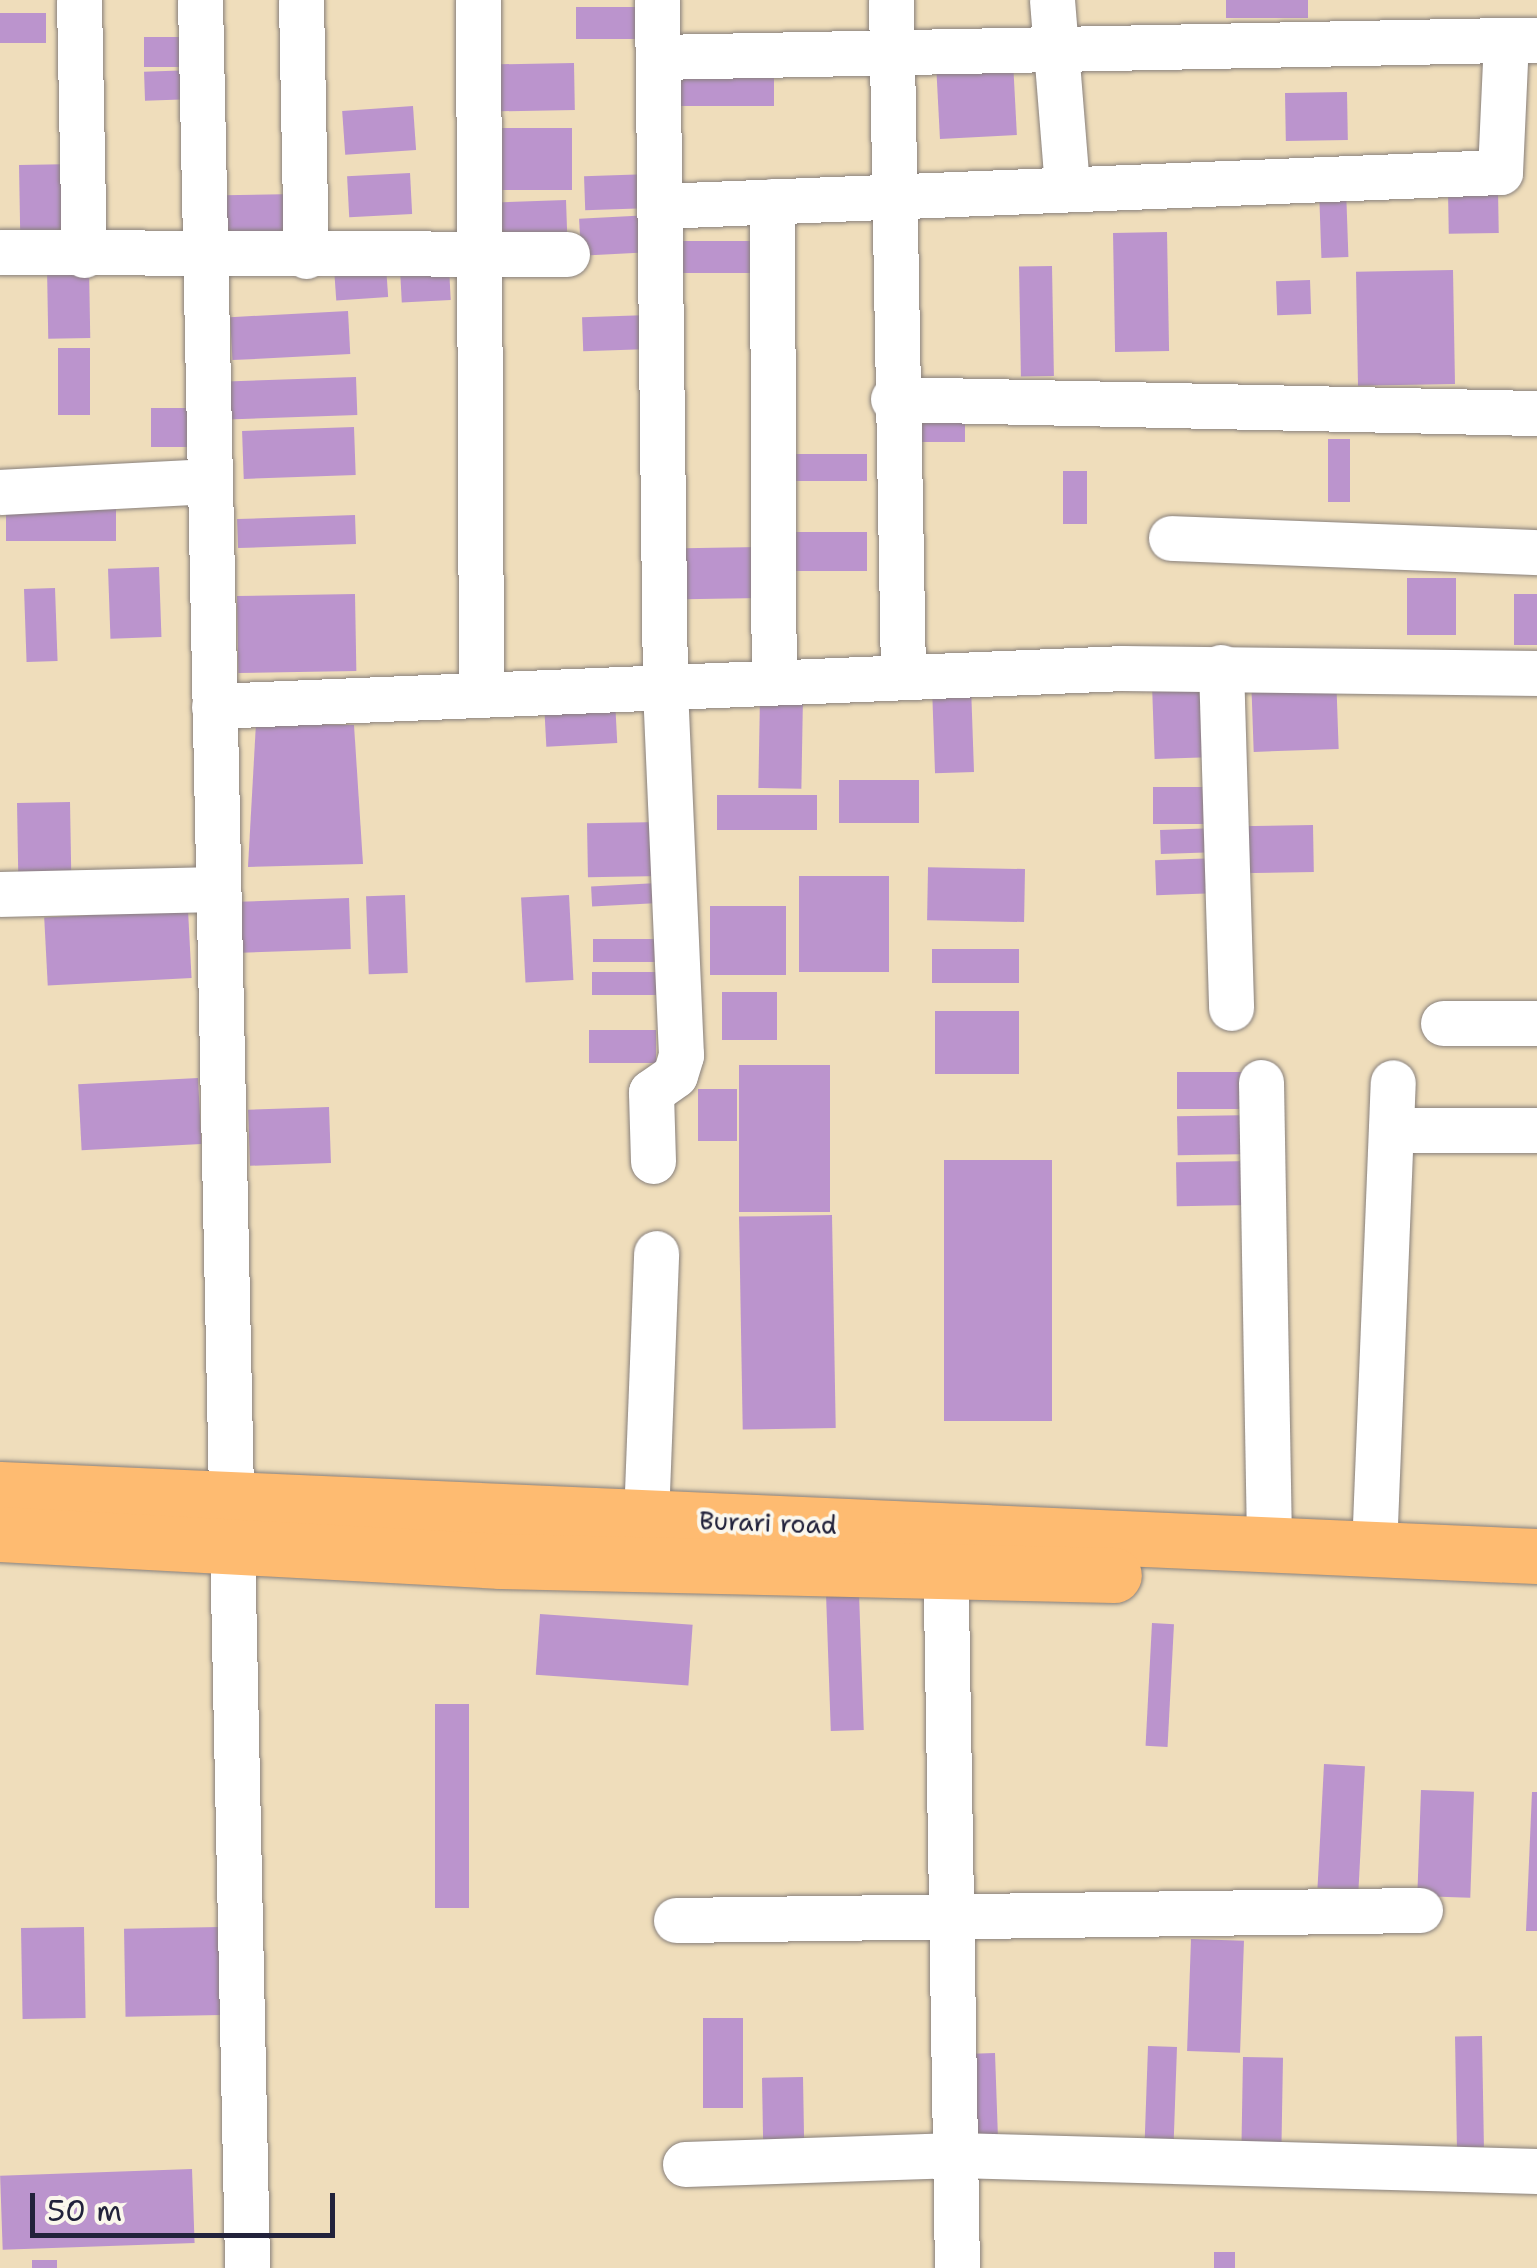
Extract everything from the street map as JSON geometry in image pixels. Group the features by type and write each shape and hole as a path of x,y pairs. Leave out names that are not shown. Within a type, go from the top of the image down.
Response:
{"main road":[{"name":"Burari road","path":"0,1490 226,1524 946,1551 1537,1594"},
{"name":"Burari road","path":"0,1534 226,1524 646,1518 946,1551 1270,1545 1537,1556"}],"street":[{"path":"78,0 84,254"},
{"path":"200,0 200,258 214,706 226,1524 248,2268"},
{"path":"301,0 306,256"},
{"path":"478,0 480,694"},
{"path":"653,1161 651,1092 675,1075 680,1055 665,688 657,0"},
{"path":"892,0 899,195 893,398 903,677"},
{"path":"1052,0 1067,187"},
{"path":"658,57 1521,40 1500,172 660,206"},
{"path":"772,201 774,682"},
{"path":"0,252 200,258 567,254"},
{"path":"893,398 1537,413"},
{"path":"0,492 206,481"},
{"path":"1171,538 1537,552"},
{"path":"214,706 1221,667 1537,673"},
{"path":"1221,667 1231,1008"},
{"path":"0,894 217,889"},
{"path":"1443,1023 1537,1023"},
{"path":"1261,1082 1270,1545"},
{"path":"1374,1549 1392,1082"},
{"path":"1391,1130 1537,1130"},
{"path":"646,1518 656,1253"},
{"path":"946,1551 957,2268"},
{"path":"676,1920 1420,1910"},
{"path":"685,2164 956,2156 1537,2171"}],"building":[{"path":"1226,0 1308,0 1308,18 1226,18"},
{"path":"576,7 651,7 651,39 576,39"},
{"path":"0,13 46,13 46,43 0,43"},
{"path":"144,37 194,37 194,67 144,67"},
{"path":"1013,61 1017,135 940,139 936,65"},
{"path":"574,63 575,110 500,111 499,64"},
{"path":"194,70 195,99 145,101 144,72"},
{"path":"680,74 774,74 774,106 680,106"},
{"path":"1347,92 1348,140 1286,141 1285,93"},
{"path":"413,106 416,150 345,155 342,111"},
{"path":"501,128 572,128 572,190 501,190"},
{"path":"76,164 77,233 20,234 19,165"},
{"path":"410,173 412,214 349,217 347,176"},
{"path":"651,174 652,208 585,210 584,176"},
{"path":"1346,188 1348,257 1321,258 1319,189"},
{"path":"1498,190 1499,233 1449,234 1448,191"},
{"path":"296,194 297,247 208,249 207,196"},
{"path":"566,200 567,235 496,237 495,202"},
{"path":"651,215 653,252 581,256 579,219"},
{"path":"1167,232 1169,351 1115,352 1113,233"},
{"path":"674,241 766,241 766,273 674,273"},
{"path":"89,266 90,338 48,339 47,267"},
{"path":"386,266 388,297 336,301 334,270"},
{"path":"1052,266 1054,376 1021,377 1019,267"},
{"path":"449,267 451,300 402,303 400,270"},
{"path":"1453,270 1455,384 1358,386 1356,272"},
{"path":"1310,280 1311,314 1277,315 1276,281"},
{"path":"348,311 350,354 232,360 230,317"},
{"path":"649,315 650,349 583,351 582,317"},
{"path":"58,348 90,348 90,415 58,415"},
{"path":"356,377 357,415 220,420 219,382"},
{"path":"151,408 197,408 197,447 151,447"},
{"path":"904,413 965,413 965,442 904,442"},
{"path":"354,427 356,475 244,479 242,431"},
{"path":"1328,439 1350,439 1350,502 1328,502"},
{"path":"782,454 867,454 867,481 782,481"},
{"path":"1063,471 1087,471 1087,524 1063,524"},
{"path":"6,500 116,500 116,541 6,541"},
{"path":"355,515 356,544 238,548 237,519"},
{"path":"784,532 867,532 867,571 784,571"},
{"path":"760,547 761,598 670,600 669,549"},
{"path":"159,567 161,637 110,639 108,569"},
{"path":"1407,578 1456,578 1456,635 1407,635"},
{"path":"55,588 58,661 27,662 24,589"},
{"path":"355,594 356,671 238,673 237,596"},
{"path":"1514,594 1537,594 1537,645 1514,645"},
{"path":"1336,673 1339,749 1254,752 1251,676"},
{"path":"1213,683 1216,757 1155,759 1152,685"},
{"path":"971,686 974,772 935,773 932,687"},
{"path":"760,695 803,696 801,789 758,788"},
{"path":"615,700 617,743 546,747 544,704"},
{"path":"256,723 354,725 363,864 248,867"},
{"path":"839,780 919,780 919,823 839,823"},
{"path":"1153,787 1216,787 1216,824 1153,824"},
{"path":"717,795 817,795 817,830 717,830"},
{"path":"70,802 71,881 18,882 17,803"},
{"path":"662,822 663,876 588,877 587,823"},
{"path":"1313,825 1314,872 1237,873 1236,826"},
{"path":"1219,828 1220,852 1161,854 1160,830"},
{"path":"1219,858 1220,893 1156,895 1155,860"},
{"path":"928,867 1025,869 1024,922 927,920"},
{"path":"799,876 889,876 889,972 799,972"},
{"path":"658,883 659,903 592,906 591,887"},
{"path":"405,895 408,973 369,974 366,896"},
{"path":"569,895 573,980 526,982 521,898"},
{"path":"349,898 351,949 241,953 239,902"},
{"path":"710,906 786,906 786,975 710,975"},
{"path":"188,910 192,978 48,985 44,918"},
{"path":"593,939 658,939 658,962 593,962"},
{"path":"932,949 1019,949 1019,983 932,983"},
{"path":"592,972 656,972 656,995 592,995"},
{"path":"722,992 777,992 777,1040 722,1040"},
{"path":"935,1011 1019,1011 1019,1074 935,1074"},
{"path":"589,1030 656,1030 656,1063 589,1063"},
{"path":"739,1065 830,1065 830,1212 739,1212"},
{"path":"1177,1072 1249,1072 1249,1109 1177,1109"},
{"path":"198,1078 201,1144 82,1150 78,1084"},
{"path":"698,1089 737,1089 737,1141 698,1141"},
{"path":"329,1107 331,1163 250,1166 248,1110"},
{"path":"1254,1115 1255,1154 1178,1155 1177,1116"},
{"path":"944,1160 1052,1160 1052,1421 944,1421"},
{"path":"1252,1161 1253,1205 1177,1206 1176,1162"},
{"path":"832,1215 836,1428 743,1430 739,1217"},
{"path":"859,1593 864,1730 831,1731 826,1594"},
{"path":"540,1614 693,1625 688,1686 536,1675"},
{"path":"1152,1623 1174,1624 1168,1747 1146,1746"},
{"path":"435,1704 469,1704 469,1908 435,1908"},
{"path":"1324,1764 1365,1766 1358,1890 1318,1888"},
{"path":"1421,1790 1474,1792 1470,1898 1417,1896"},
{"path":"1532,1792 1537,1792 1537,1931 1526,1931"},
{"path":"84,1927 86,2018 23,2019 21,1928"},
{"path":"220,1927 222,2015 126,2017 124,1929"},
{"path":"1191,1939 1244,1941 1240,2053 1187,2051"},
{"path":"703,2018 743,2018 743,2108 703,2108"},
{"path":"1455,2036 1482,2036 1484,2147 1457,2147"},
{"path":"1148,2046 1177,2047 1174,2142 1145,2141"},
{"path":"995,2053 998,2141 975,2142 972,2054"},
{"path":"1243,2057 1283,2058 1281,2151 1241,2150"},
{"path":"803,2077 804,2144 763,2145 762,2078"},
{"path":"192,2169 195,2243 3,2250 0,2176"},
{"path":"1214,2252 1235,2252 1235,2268 1214,2268"},
{"path":"32,2260 57,2260 57,2268 32,2268"}]}
